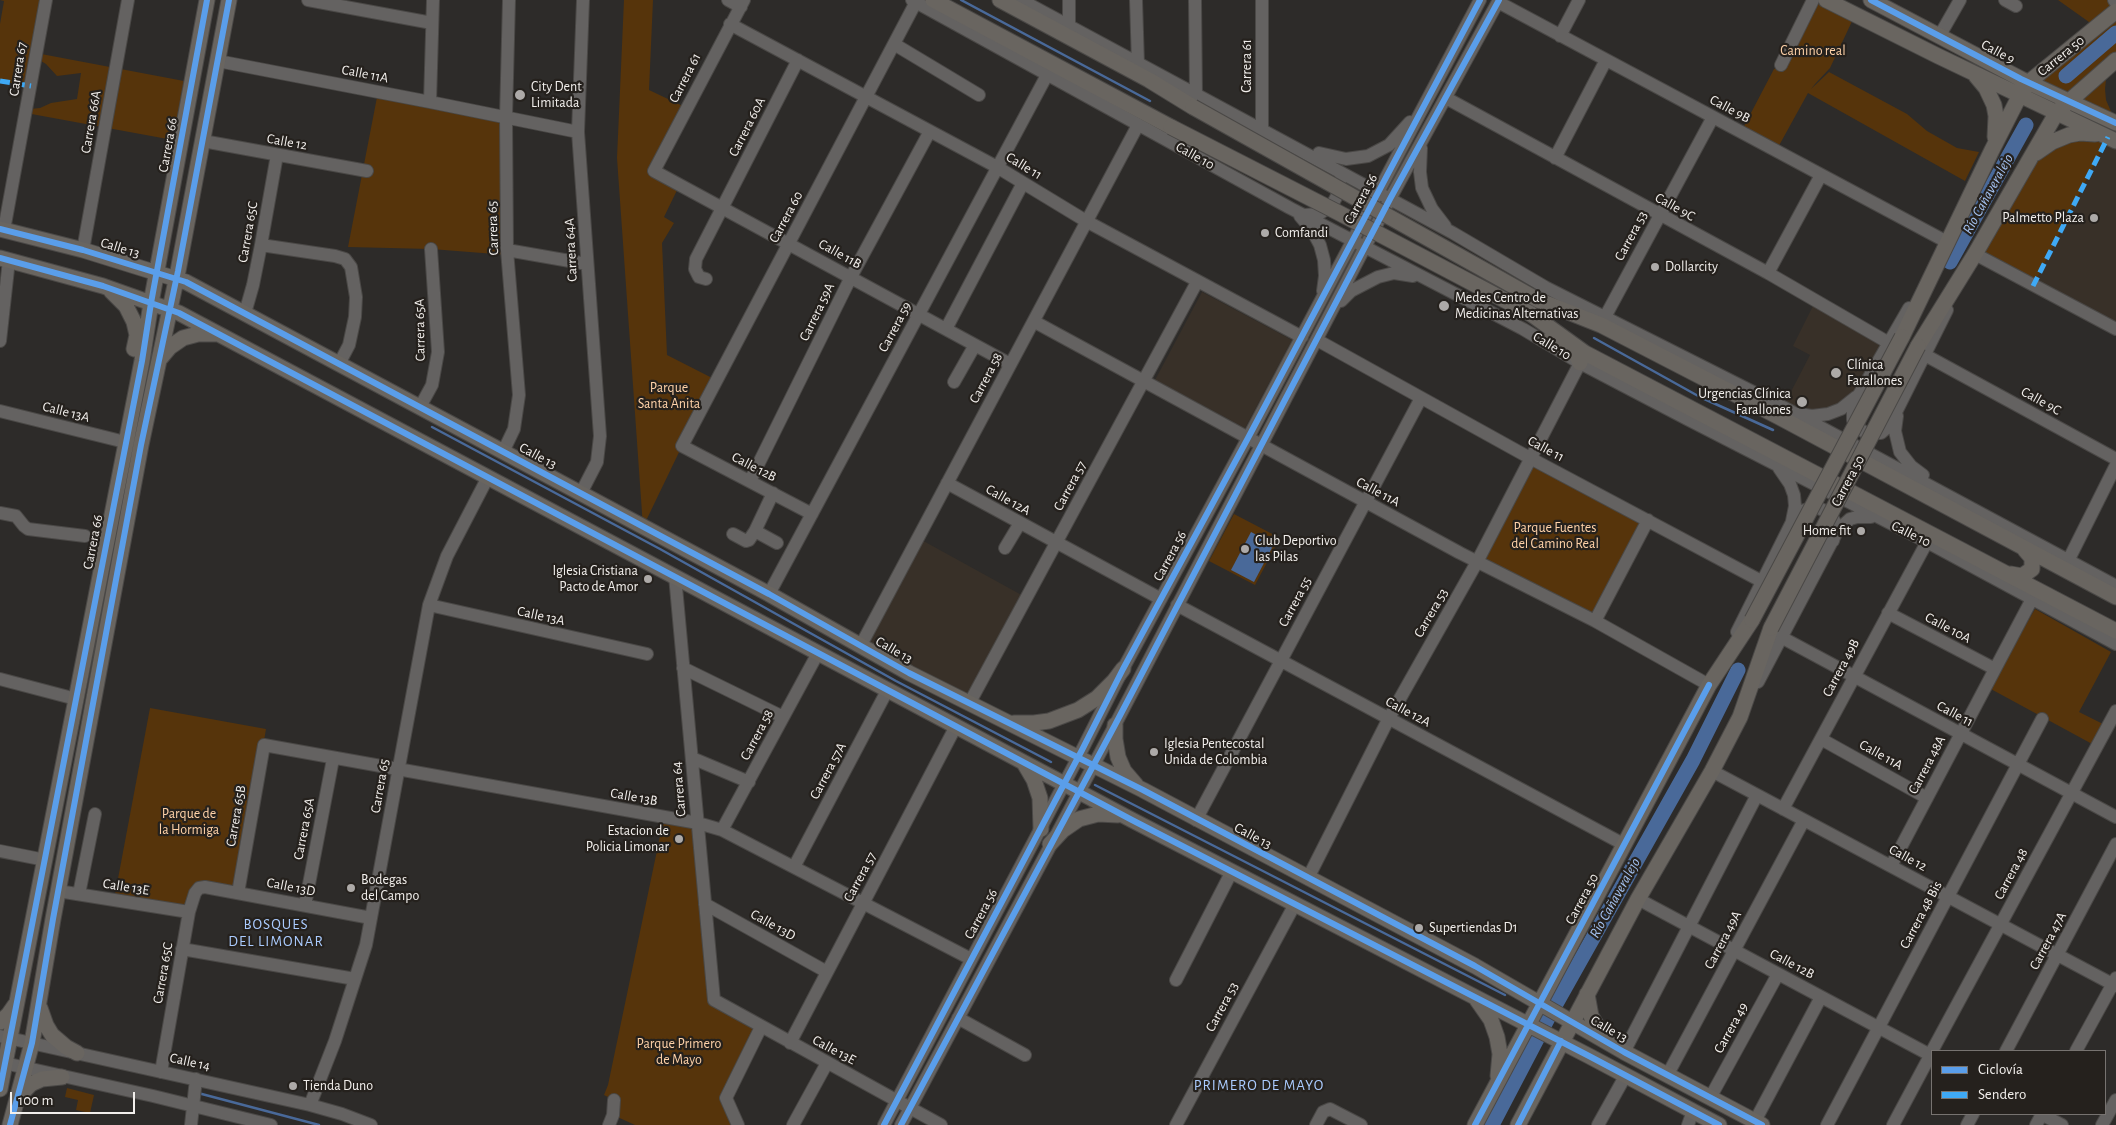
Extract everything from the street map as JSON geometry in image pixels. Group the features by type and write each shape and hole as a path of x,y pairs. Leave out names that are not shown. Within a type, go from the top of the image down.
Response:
{"main road":[{"name":"Carrera 66","path":"0,1089 6,1037 19,994 98,579 142,361 207,0"},
{"path":"10,1125 27,1069 58,891 116,582 157,364 177,279 228,0"},
{"path":"1000,0 1151,76 1538,300 1603,321 1711,377 1779,417 2116,597"},
{"name":"Calle 9","path":"1826,0 1973,73 2024,96 2060,105 2116,123"},
{"path":"1851,0 1856,15"},
{"name":"Calle 10","path":"923,2 1145,124 1171,127 1531,314 1571,344 2116,631"},
{"name":"Calle 9","path":"1881,2 1940,36 2033,84 2060,105 2112,139"},
{"name":"Carrera 50","path":"1475,1125 1543,1006 1554,979 1709,685 1752,620 1947,242 1992,150 2033,84 2116,11"},
{"name":"Carrera 50","path":"1518,1125 1549,1065 1558,1040 1587,994 1638,899 1712,771 1740,717 1776,633 1922,351 1975,254 2060,105 2116,60"},
{"path":"1973,73 1986,88 1994,105 1996,125 1992,150"},
{"path":"2031,157 2052,142 2069,135 2085,132 2112,139"},
{"name":"Calle 13","path":"2,230 83,250 186,282 770,594 970,704 1143,790 1196,820 1475,966 1624,1052 1668,1074 1757,1124"},
{"path":"4,259 103,286 171,310 1132,820 1624,1074 1691,1118 1719,1125"},
{"path":"103,286 114,293 126,306 134,322 137,335 119,429 125,442"},
{"path":"157,364 170,347 183,338 198,334 218,334"},
{"path":"1546,341 1571,344 1580,363"},
{"path":"2007,573 2020,576 2026,575 2032,569 2032,558 2021,546"},
{"path":"98,579 116,582"},
{"path":"1008,722 1041,722 1071,714 1097,698 1123,669"},
{"path":"1115,725 1115,746 1121,765 1132,782 1143,790"},
{"path":"1024,763 1034,780 1040,798 1041,829"},
{"path":"58,789 77,793"},
{"path":"1050,844 1068,826 1085,817 1110,814 1132,820"},
{"path":"34,915 43,922 53,919"},
{"path":"1514,989 1534,990 1543,987 1554,979"},
{"path":"1506,1014 1514,1012 1520,1006 1520,998 1514,989"},
{"path":"0,1022 11,1011 19,994"},
{"path":"1587,994 1593,1020 1608,1042"},
{"path":"1476,998 1487,1012 1497,1037 1500,1063 1495,1088"},
{"path":"39,1000 42,1015 49,1030 61,1044 77,1053"},
{"path":"1549,1065 1559,1058 1570,1055 1589,1056"},
{"path":"18,1099 35,1082 48,1077 62,1077"}],"street":[{"name":"Carrera 67","path":"2,230 46,0"},
{"name":"Carrera 66A","path":"83,250 128,0"},
{"path":"308,0 432,23"},
{"path":"430,102 433,0"},
{"name":"Carrera 65","path":"503,452 514,429 520,395 507,250 506,118 509,0"},
{"name":"Carrera 64A","path":"581,493 596,462 600,436 578,132 583,0"},
{"path":"728,0 742,3"},
{"path":"1021,0 1138,64 1151,76"},
{"path":"1069,0 1069,27"},
{"path":"1136,0 1138,64"},
{"path":"1195,0 1195,101 1291,145 1343,173 1453,233 1603,321"},
{"name":"Carrera 61","path":"1262,0 1262,132"},
{"name":"Carrera 56","path":"901,1125 1115,725 1365,247 1379,193 1480,0"},
{"path":"1560,36 1579,0"},
{"path":"1781,65 1813,0"},
{"path":"1940,36 1960,0"},
{"name":"Carrera 56","path":"884,1125 1041,829 1123,669 1353,241 1390,199 1499,1"},
{"name":"Calle 9B","path":"1499,1 1560,36 1947,242"},
{"name":"Carrera 60","path":"682,446 894,44 923,2"},
{"name":"Calle 10","path":"923,2 1047,74 1145,124 1290,208 1546,341 1580,363 1879,519 1927,542 2116,644"},
{"name":"Carrera 61","path":"654,171 742,3"},
{"name":"Calle 11","path":"730,24 997,167 1086,221 1302,337"},
{"path":"894,44 980,95"},
{"name":"Carrera 60A","path":"706,279 699,276 695,269 696,259 798,60"},
{"path":"1555,158 1606,60"},
{"name":"Calle 11A","path":"218,61 578,132"},
{"name":"Carrera 59","path":"770,594 1047,74"},
{"name":"Calle 9C","path":"1446,98 1659,215 1895,340"},
{"path":"1291,145 1334,158 1356,159 1368,156 1383,149 1393,141 1426,103"},
{"name":"Carrera 53","path":"1603,321 1713,117"},
{"name":"Carrera 58","path":"861,645 1010,364 1035,322 1086,221 1145,124"},
{"name":"Carrera 59A","path":"750,481 851,277 930,131"},
{"path":"1426,133 1420,156 1422,188 1432,209 1453,233"},
{"name":"Calle 12","path":"203,141 366,171"},
{"name":"Carrera 65C","path":"245,313 254,285 262,245 276,155"},
{"name":"Calle 11B","path":"654,171 1010,364"},
{"path":"1304,215 1319,214 1326,210 1336,199 1343,173"},
{"path":"1343,173 1363,193 1382,241 1397,264"},
{"path":"1768,273 1821,175"},
{"path":"946,329 1023,183"},
{"path":"1290,208 1302,217 1320,244 1325,276 1318,308"},
{"path":"1321,224 1346,225 1398,213 1427,220"},
{"path":"1410,270 1403,252 1404,242 1408,234 1415,227 1427,220"},
{"path":"262,245 336,256 345,260 351,267 356,296 354,326 349,345 339,364"},
{"name":"Carrera 65A","path":"420,407 432,385 438,352 431,249"},
{"path":"507,250 587,264"},
{"path":"1975,254 2116,329"},
{"path":"0,339 4,259"},
{"path":"1325,324 1351,291 1378,277 1394,274 1428,280"},
{"name":"Carrera 57","path":"970,704 1197,282"},
{"name":"Calle 11A","path":"1035,322 1477,562 1595,621 1709,685"},
{"name":"Calle 11","path":"1316,340 1530,458 1763,582"},
{"name":"Carrera 50","path":"1861,391 1895,340"},
{"path":"954,382 975,345"},
{"name":"Calle 9C","path":"1922,351 2116,459"},
{"name":"Carrera 50","path":"1898,410 1922,351"},
{"name":"Carrera 53","path":"1308,878 1389,718 1477,562 1580,363"},
{"path":"1711,377 1807,415 1828,414 1847,406 1861,391"},
{"path":"1861,391 1853,405 1852,415 1855,424 1862,431 1871,434 1881,433 1889,426 1898,410"},
{"name":"Carrera 55","path":"1196,820 1421,398"},
{"path":"1783,407 2069,559 2116,586"},
{"path":"1898,410 1895,431 1898,447 1903,456 1916,470 1957,500"},
{"name":"Calle 13A","path":"0,411 125,442"},
{"name":"Calle 12B","path":"682,446 812,514"},
{"path":"1771,462 1785,475 1792,489 1795,506 1791,524"},
{"path":"2069,559 2116,465"},
{"name":"Carrera 65","path":"310,1105 335,1041 366,945 429,605 447,556 488,477"},
{"name":"Calle 12A","path":"947,483 1056,544 1161,599"},
{"path":"733,534 746,541 749,540 773,493"},
{"path":"1791,524 1797,515 1806,508 1816,506 1826,509 1835,521 1836,532 1833,541"},
{"path":"0,513 16,516 28,529 85,536"},
{"name":"Carrera 50","path":"1776,633 1838,530 1850,519 1866,516 1879,519"},
{"path":"1595,621 1648,520"},
{"path":"1005,548 1020,523"},
{"name":"Carrera 50","path":"1709,685 1791,524"},
{"path":"754,532 778,544"},
{"name":"Carrera 49B","path":"1783,809 1927,542"},
{"name":"Carrera 64","path":"675,576 714,1000"},
{"name":"Carrera 48A","path":"1891,866 2032,599"},
{"name":"Calle 13A","path":"429,605 647,654"},
{"name":"Calle 12A","path":"1177,605 1625,845"},
{"name":"Calle 10A","path":"1888,613 1995,669"},
{"name":"Calle 11","path":"1776,633 1854,677 2116,817"},
{"name":"Carrera 58","path":"722,830 818,653"},
{"path":"683,668 783,718"},
{"path":"0,679 76,699"},
{"name":"Carrera 57A","path":"794,867 888,689"},
{"name":"Carrera 48","path":"1934,1050 2116,711"},
{"name":"Carrera 48 Bis","path":"1827,1125 2042,719"},
{"name":"Carrera 57","path":"790,1043 956,726"},
{"name":"Calle 11A","path":"1820,739 1927,798"},
{"name":"Calle 13B","path":"264,745 333,759 698,823 722,830 971,959"},
{"name":"Carrera 65B","path":"238,893 264,745"},
{"path":"692,758 749,782"},
{"name":"Carrera 65A","path":"305,905 333,759"},
{"name":"Calle 12","path":"1712,771 2057,955 2115,983"},
{"path":"1624,1052 1757,795"},
{"path":"79,894 95,814"},
{"name":"Carrera 49A","path":"1668,1074 1804,820"},
{"name":"Carrera 47A","path":"2007,1050 2116,844"},
{"path":"0,852 45,860"},
{"path":"1176,980 1232,871"},
{"name":"Carrera 65C","path":"161,1072 189,912 195,893 199,888 205,887"},
{"name":"Calle 13D","path":"205,887 371,918"},
{"name":"Calle 13E","path":"58,891 189,912"},
{"name":"Calle 12B","path":"1638,899 1821,997 1931,1053"},
{"name":"Calle 13D","path":"705,904 827,972"},
{"name":"Carrera 53","path":"1176,1125 1295,904"},
{"path":"182,949 356,979"},
{"name":"Carrera 49","path":"1710,1098 1778,974"},
{"path":"2077,1050 2115,983"},
{"path":"1757,1124 1821,997"},
{"name":"Calle 13E","path":"714,1000 940,1125"},
{"path":"958,1018 1024,1055"},
{"path":"738,1125 726,1098 762,1027"},
{"name":"Calle 14","path":"6,1037 310,1105 371,1125"},
{"name":"Carrera 48","path":"1893,1125 1931,1055"},
{"path":"3,1062 271,1125"},
{"path":"793,1125 827,1063"},
{"path":"1598,1125 1622,1082 1624,1074"},
{"path":"191,1125 196,1079"},
{"path":"608,1125 613,1115 614,1100"},
{"path":"2102,1125 2116,1100"},
{"path":"1316,1125 1319,1118 1327,1110 1337,1112 1362,1125"},
{"path":"2044,1115 2062,1125"}],"shaded area":[{"name":"Palmetto Plaza","path":"2108,137 2116,141 2116,329 2033,286"},
{"path":"1202,292 1292,340 1245,428 1155,380"},
{"name":"Clínica Farallones","path":"1816,300 1889,343 1861,391 1835,412 1783,407 1810,355 1793,346"},
{"path":"918,538 1027,598 969,704 861,645"}],"green space":[{"path":"0,0 46,0 36,53 184,81 173,140 26,113 30,109 40,108 51,103 77,99 81,73 57,76 46,64 36,58 31,86 0,81 0,24 4,1"},
{"name":"Parque Santa Anita","path":"624,0 653,0 649,90 687,108 654,171 680,184 664,217 674,223 662,243 667,355 718,381 682,446 643,527 617,158"},
{"name":"Camino real","path":"1813,0 1826,0 1855,15 1830,68 1811,89 1829,72 1907,114 1927,131 1957,148 1979,152 1965,181 1808,93 1776,151 1741,132 1774,69 1781,65"},
{"path":"2058,0 2114,0 2116,3 2116,60 2106,79 2105,89 2106,100 2116,123 2029,82 2096,27"},
{"path":"378,92 506,117 508,255 431,249 348,247"},
{"path":"2108,137 2033,286 1975,254 2047,145"},
{"name":"Parque Fuentes del Camino Real","path":"1530,458 1648,520 1595,621 1477,562"},
{"name":"Club Deportivo las Pilas","path":"1234,514 1280,538 1255,585 1209,561"},
{"path":"2035,609 2111,652 2079,712 2105,725 2094,745 1989,688"},
{"name":"Parque de la Hormiga","path":"150,708 266,729 238,893 205,887 189,912 114,900"},
{"name":"Parque Primero de Mayo","path":"664,817 698,823 714,1000 761,1027 726,1098 738,1125 635,1125 613,1115 614,1100 604,1095 608,1085"},
{"path":"67,1088 94,1095 90,1113 76,1110 78,1100 65,1097"}],"water":[{"path":"1251,532 1274,544 1254,582 1231,570"}],"waterway":[{"path":"961,0 1150,101"},
{"name":"Río Cañaveralejo","path":"2066,76 2116,33"},
{"name":"Río Cañaveralejo","path":"1950,262 2026,125"},
{"path":"1594,338 1700,397 1773,430"},
{"path":"432,427 660,549 896,681 1051,762"},
{"name":"Río Cañaveralejo","path":"1492,1125 1548,1018 1693,760 1738,670"},
{"path":"1095,785 1505,995"},
{"path":"198,1093 319,1125"}],"marked path":[{"path":"0,81 31,86"},
{"path":"2033,286 2108,137"}],"cycle path":[{"path":"0,1089 142,361 207,0"},
{"path":"10,1125 32,1043 53,919 141,445 178,271 229,0"},
{"path":"884,1125 1123,669 1248,438 1480,0"},
{"path":"901,1125 1115,725 1390,199 1499,0"},
{"path":"1871,0 2021,79 2116,123"},
{"path":"0,229 83,250 186,282 769,594 909,673 1143,790 1475,966 1624,1052 1762,1125"},
{"path":"0,258 103,286 179,313 1132,820 1719,1125"},
{"path":"1475,1125 1709,685"},
{"path":"1518,1125 1561,1041"}],"place":[{"name":"City Dent Limitada","path":"520,95"},
{"name":"Palmetto Plaza","path":"2094,218"},
{"name":"Comfandi","path":"1265,233"},
{"name":"Dollarcity","path":"1655,267"},
{"name":"Medes Centro de Medicinas Alternativas","path":"1444,306"},
{"name":"Clínica Farallones","path":"1836,373"},
{"name":"Urgencias Clínica Farallones","path":"1802,402"},
{"name":"Home fit","path":"1861,531"},
{"name":"Club Deportivo las Pilas","path":"1245,549"},
{"name":"Iglesia Cristiana Pacto de Amor","path":"648,579"},
{"name":"Iglesia Pentecostal Unida de Colombia","path":"1154,752"},
{"name":"Estacion de Policia Limonar","path":"679,839"},
{"name":"Bodegas del Campo","path":"351,888"},
{"name":"Supertiendas D1","path":"1419,928"},
{"name":"Tienda Duno","path":"293,1086"}],"district":[{"name":"BOSQUES DEL LIMONAR","path":"276,932"},
{"name":"PRIMERO DE MAYO","path":"1259,1085"}]}
